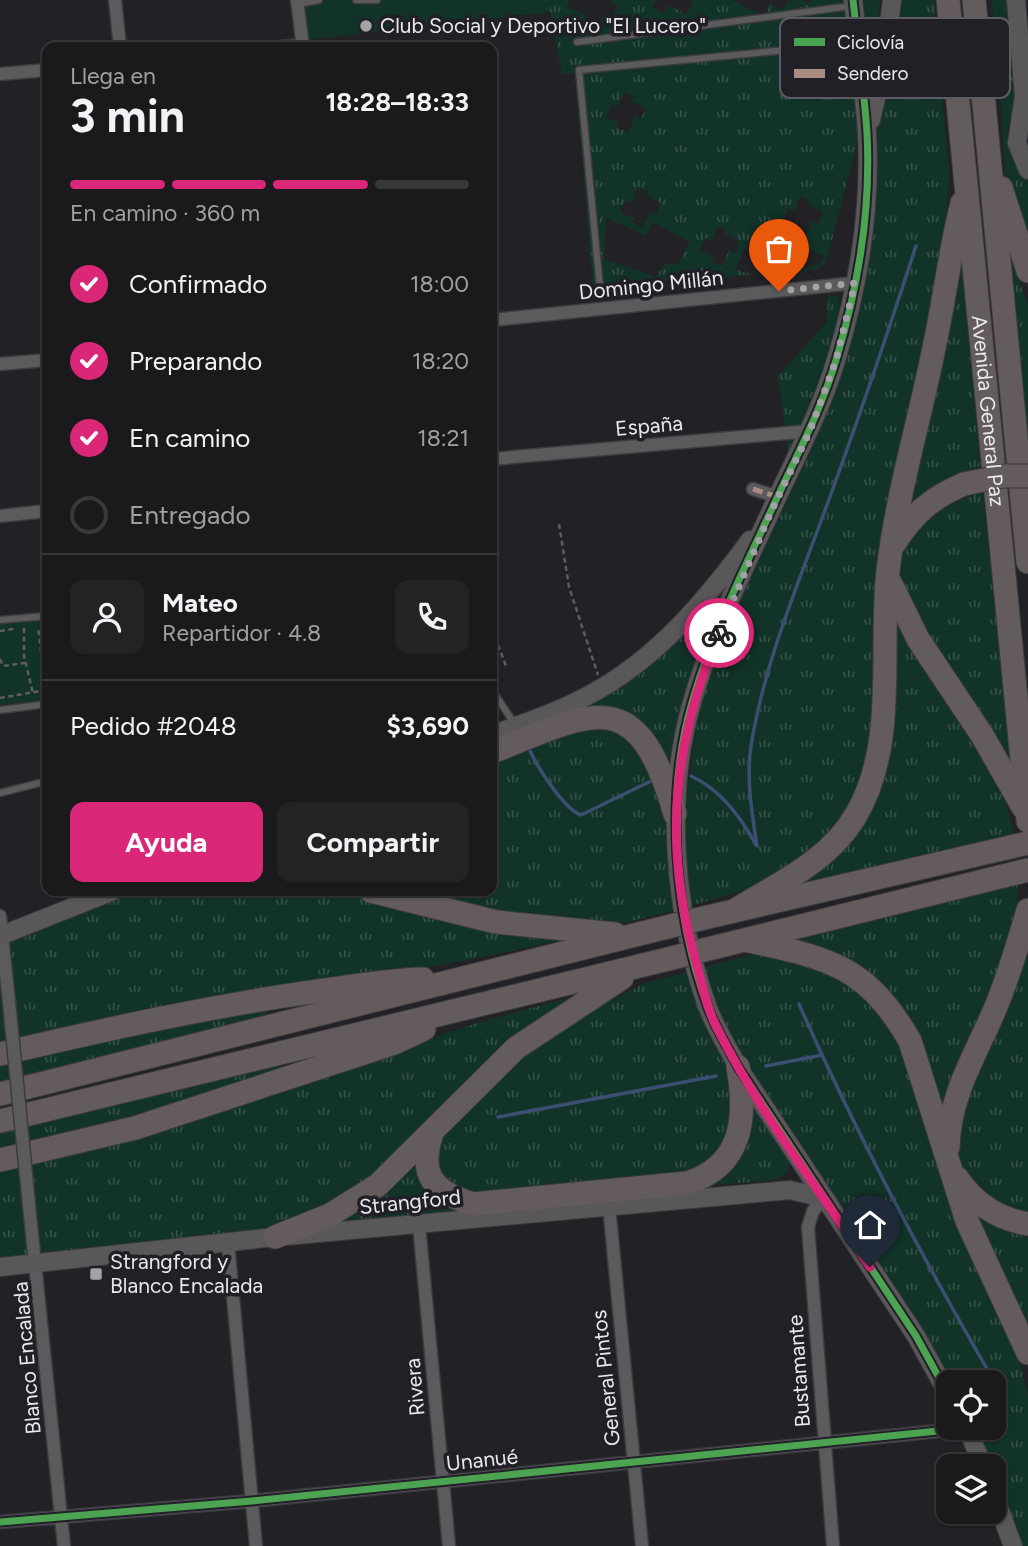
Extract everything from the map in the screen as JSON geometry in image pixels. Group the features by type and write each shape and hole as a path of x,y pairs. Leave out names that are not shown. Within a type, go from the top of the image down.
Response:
{"highway":[{"name":"Avenida General Paz","path":"948,0 950,18"},
{"name":"Avenida General Paz","path":"974,0 976,18"},
{"name":"Avenida General Paz","path":"957,98 1028,821"},
{"name":"Avenida General Paz","path":"983,98 1028,562"},
{"path":"988,149 1028,271"},
{"path":"737,909 823,854 849,825 868,792 881,730 888,575 896,512 935,345 952,242 966,187"},
{"path":"891,550 910,519 928,502 964,484 1004,476 1028,476"},
{"path":"888,575 901,609 918,639 982,735 1027,814"},
{"path":"497,750 586,707 622,723 647,745 666,781 675,814"},
{"path":"0,1094 737,909 1028,843"},
{"path":"0,1121 640,967 1028,870"},
{"path":"392,896 496,922 632,936"},
{"path":"1028,910 1009,976 953,1108 949,1165 967,1193 984,1207 1000,1216 1028,1224"},
{"path":"746,940 817,956 841,966 877,992 895,1014 910,1041 967,1221 1025,1346 1028,1366"},
{"path":"275,1237 318,1221 364,1195 516,1048 640,967"},
{"path":"0,1054 110,1028 260,999 398,980 464,979"},
{"path":"0,1160 135,1128 394,1043 471,1008"},
{"path":"432,1131 426,1152 430,1177 471,1212 698,1189 735,1144 742,1125 744,1099 738,1067"}],"street":[{"path":"115,0 119,42"},
{"path":"890,18 892,0"},
{"path":"1016,0 1024,96 1017,143 1028,170"},
{"path":"298,2 303,42"},
{"path":"0,74 42,70"},
{"path":"861,98 867,134 866,193 855,283 836,360 810,431 774,504 692,701 675,814 682,908 707,1006 738,1067 916,1336 936,1372"},
{"path":"867,134 876,98"},
{"name":"Domingo Millán","path":"497,319 855,283"},
{"path":"0,364 42,360"},
{"name":"España","path":"497,460 810,431"},
{"path":"752,489 774,504"},
{"path":"497,733 586,707 602,688 644,660 677,632 774,504"},
{"path":"0,516 42,511"},
{"path":"1,936 101,896"},
{"name":"Blanco Encalada","path":"0,916 64,1546"},
{"name":"Strangford","path":"0,1267 419,1224 471,1212 609,1206 698,1189 790,1190 824,1198"},
{"name":"Bustamante","path":"824,1198 813,1211 808,1227 833,1546"},
{"name":"General Pintos","path":"609,1206 642,1546"},
{"name":"Rivera","path":"419,1224 449,1546"},
{"path":"228,1243 256,1546"},
{"name":"Unanué","path":"0,1522 252,1501 936,1432"},
{"path":"1005,1524 1013,1546"}],"lane":[{"path":"298,2 319,0"},
{"path":"356,0 377,0"},
{"path":"577,42 853,3"},
{"path":"600,288 579,70 780,51"},
{"path":"0,620 42,617"},
{"path":"497,698 515,726"},
{"path":"0,710 42,705"},
{"path":"0,793 42,782"}],"path":[{"path":"559,524 569,587 602,688"},
{"path":"37,626 42,662"},
{"path":"0,631 24,628 25,663 33,693"},
{"path":"497,642 506,666"},
{"path":"0,659 2,666 25,663"},
{"path":"0,698 42,691"}],"green space":[{"name":"Club Social y Deportivo \"El Lucero\"","path":"302,0 548,0 549,12 306,40"},
{"path":"548,0 569,0 567,6 587,16 584,24 595,30 604,13 612,16 618,6 608,0 656,0 652,7 664,13 668,5 686,14 693,2 688,0 733,0 766,17 770,3 783,10 789,0 801,0 809,4 812,0 843,0 845,18 780,18 780,98 811,98 819,101 820,98 856,98 860,132 826,262 819,269 791,271 819,264 824,256 755,229 735,269 760,274 593,289 575,73 562,75","holes":["624,92 633,96 631,101 646,108 641,119 635,117 628,132 617,128 619,123 606,117 611,105 617,107","638,187 661,203 656,214 650,212 643,227 632,223 634,218 620,212 626,200 632,202","800,196 809,200 808,205 823,212 818,224 812,221 805,237 794,232 796,227 782,221 788,209 794,211","606,218 646,236 652,222 690,242 678,264 665,263 656,277 604,259","718,226 726,230 725,234 740,241 735,253 729,251 722,266 711,261 713,256 700,250 705,238 711,240"]},
{"path":"861,0 880,0 878,18 863,18"},
{"path":"900,0 934,0 936,18 898,18"},
{"path":"991,0 1009,0 1017,95 1007,131 1008,146 1011,159 1028,183 1028,259 1005,182 1001,98 1010,98 1010,18 994,18"},
{"path":"884,98 942,98 949,175 945,239 874,726 861,789 818,850 761,885 690,906 684,814 700,704 735,612 819,433 835,389 872,241 875,136"},
{"path":"1004,241 1028,305 1028,462"},
{"path":"960,244 980,466 931,487 904,511"},
{"path":"828,294 836,296 840,307 838,326 823,376 789,460 778,376 827,322"},
{"path":"983,492 1012,774 932,649 898,576 899,560 914,532 939,511"},
{"path":"736,570 683,702 671,772 610,708 583,707 648,666 681,637"},
{"path":"893,607 980,746 1006,805 1014,835 773,894 865,813"},
{"path":"42,619 42,701 0,705 0,624"},
{"path":"577,725 609,725 636,742 667,814 674,910 628,922 533,921 422,896 497,896 497,757"},
{"path":"1018,883 1016,922 943,1123 911,1025 785,939"},
{"path":"122,896 364,896 585,935 459,962 259,992 0,1047 0,947"},
{"path":"1028,943 1028,1212 995,1200 974,1185 960,1165 957,1132 962,1106 982,1048"},
{"path":"769,954 837,972 892,1020 1015,1343 1028,1395 1028,1546 1021,1546 1006,1506 1006,1454 986,1454 980,1440 1006,1440 1006,1370 942,1370 745,1063 716,1006 705,967 750,955"},
{"path":"690,971 731,1069 736,1098 729,1142 703,1170 467,1195 438,1174 439,1138 450,1124 551,1031 645,983"},
{"path":"598,990 345,1200 272,1229 0,1258 0,1169 286,1086 477,1023"},
{"path":"268,1010 266,1015 0,1083 0,1063 113,1036"},
{"path":"282,1064 280,1069 134,1120 0,1152 0,1132"},
{"path":"752,1102 789,1158 789,1171 776,1180 711,1185"},
{"path":"417,1155 461,1210 328,1224"},
{"path":"971,1211 1005,1232 1028,1237 1028,1331"}],"waterway":[{"path":"757,846 749,771 751,746 764,686 916,246"},
{"path":"530,751 560,797 581,815 653,780"},
{"path":"691,776 721,796 756,845"},
{"path":"799,1004 894,1200 988,1370"},
{"path":"766,1066 822,1055"},
{"path":"498,1117 716,1076"}],"marked path":[{"path":"753,489 778,497"}],"cycle path":[{"path":"853,0 855,18"},
{"path":"864,98 867,190 851,305 822,400 728,605 700,675 684,736 678,775 677,855 687,934 696,972 718,1031 738,1067 916,1336 936,1372"},
{"path":"0,1522 252,1501 936,1431"}],"way so far":[{"path":"719,633 771,512 810,431 836,360 855,283 779,291"}],"place":[{"name":"Club Social y Deportivo \"El Lucero\"","path":"366,26"},
{"name":"Strangford y Blanco Encalada","path":"96,1274"}],"route":[{"path":"719,633 692,701 685,733 675,814 682,908 689,938 707,1006 717,1029 738,1067 870,1267"}]}
